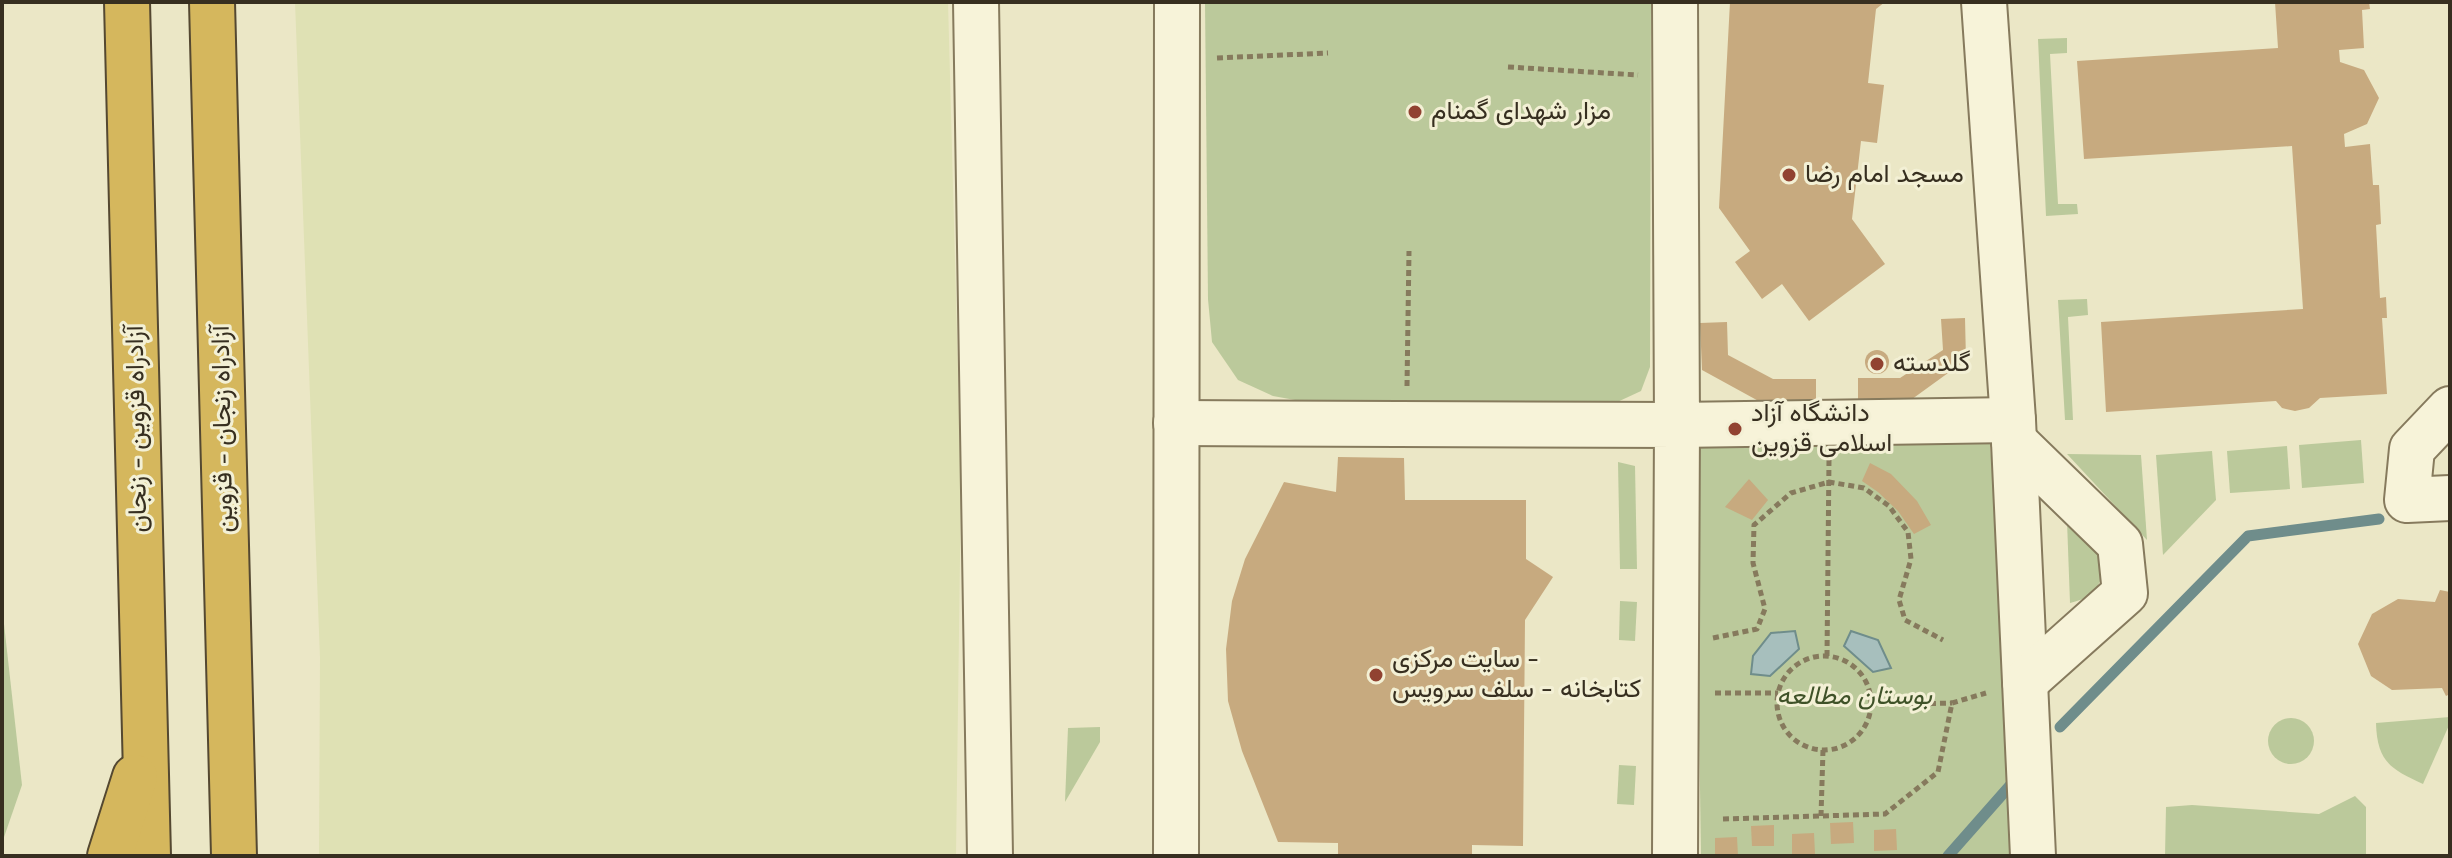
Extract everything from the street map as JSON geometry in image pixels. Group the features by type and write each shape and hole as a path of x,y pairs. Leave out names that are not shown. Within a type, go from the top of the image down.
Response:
{"highway":[{"name":"آزادراه قزوین - زنجان","path":"127,2 148,856"},
{"name":"آزادراه زنجان - قزوین","path":"212,2 234,856"},
{"path":"110,856 146,740"}],"street":[{"path":"976,2 990,856"},
{"path":"1176,856 1177,2"},
{"path":"1675,2 1675,856"},
{"path":"1984,2 2013,430 2033,856"},
{"path":"2450,409 2412,449 2407,500 2450,498"},
{"path":"1176,423 1677,425 1830,422 2013,430 2120,544 2125,593 2025,682"}],"path":[{"path":"1177,60 1328,53"},
{"path":"1508,67 1675,77"},
{"path":"1406,423 1409,251"},
{"path":"1827,656 1830,422"},
{"path":"1712,638 1757,629 1765,609 1753,563 1754,525 1791,493 1829,482 1864,488 1889,506 1908,532 1911,559 1899,600 1905,620 1943,640"},
{"path":"1827,656 1855,668 1865,680 1870,705 1865,725 1855,737 1843,746 1812,749 1786,732 1776,703 1778,693 1786,674 1798,663 1812,657 1827,656"},
{"path":"1870,705 1952,703 2025,682"},
{"path":"1675,693 1778,693"},
{"path":"1723,819 1885,814 1938,772 1952,703"},
{"path":"1821,816 1823,750"}],"green space":[{"path":"295,2 948,2 961,483 956,856 319,856 320,658"},
{"path":"1205,2 1651,2 1650,367 1641,391 1613,404 1317,404 1273,396 1238,380 1212,342 1208,299"},
{"path":"2067,38 2067,53 2050,54 2058,204 2077,204 2078,214 2046,216 2038,39"},
{"path":"2087,299 2088,315 2068,317 2073,420 2065,420 2058,300"},
{"path":"2361,440 2364,483 2302,488 2299,445"},
{"name":"بوستان مطالعه","path":"1990,444 2010,694 2013,856 1701,856 1695,447"},
{"path":"2287,446 2290,489 2230,493 2227,451"},
{"path":"2212,451 2216,500 2163,555 2156,455"},
{"path":"2067,454 2141,455 2147,540"},
{"path":"1618,462 1635,466 1637,569 1620,569"},
{"path":"2067,521 2085,527 2106,565 2095,590 2085,598 2070,603"},
{"path":"1620,601 1637,602 1635,641 1619,640"},
{"path":"2,606 22,785 2,843"},
{"path":"2450,717 2423,784 2394,768 2383,755 2376,723"},
{"path":"2291,718 2308,724 2314,741 2308,758 2291,764 2274,758 2268,741 2274,724"},
{"path":"1100,727 1100,742 1065,802 1068,728"},
{"path":"1619,765 1636,766 1634,805 1617,804"},
{"path":"2355,796 2366,807 2366,856 2165,856 2166,807 2192,805 2319,814"}],"water":[{"path":"1795,631 1799,649 1770,676 1751,674 1753,656 1771,633"},
{"path":"1851,631 1878,640 1891,668 1873,672 1844,646"}],"building":[{"name":"مسجد امام رضا","path":"1730,2 1885,2 1876,9 1868,83 1884,85 1877,143 1861,141 1852,219 1885,264 1809,321 1782,284 1762,299 1735,262 1750,251 1719,208"},
{"path":"2275,2 2369,2 2370,9 2362,10 2364,48 2339,50 2340,62 2364,70 2379,98 2367,124 2344,134 2345,147 2370,144 2373,185 2379,185 2381,224 2376,225 2380,298 2386,297 2387,318 2382,318 2387,394 2320,398 2309,408 2295,411 2282,408 2276,401 2106,412 2101,322 2303,309 2292,146 2084,159 2077,61 2278,48"},
{"path":"1965,318 1966,360 1908,402 1858,402 1858,378 1900,378 1943,350 1941,319"},
{"path":"1727,322 1728,355 1773,379 1816,379 1816,404 1764,404 1702,370 1700,323"},
{"name":"گلدسته","path":"1877,350 1886,353 1889,362 1886,371 1877,374 1868,371 1865,362 1868,353"},
{"name":"سایت مرکزی - کتابخانه - سلف سرویس","path":"1338,457 1404,458 1405,500 1526,500 1526,559 1553,577 1525,620 1523,846 1472,845 1472,856 1338,856 1338,843 1278,842 1242,751 1228,701 1226,649 1232,601 1245,559 1284,482 1336,492"},
{"path":"1870,463 1891,474 1917,501 1931,525 1914,534 1898,511 1862,481"},
{"path":"1749,479 1768,500 1752,520 1725,507"},
{"path":"2440,590 2450,592 2450,694 2446,696 2442,688 2392,690 2371,676 2358,644 2372,614 2398,599 2435,602"},
{"path":"1853,822 1854,843 1831,844 1830,823"},
{"path":"1774,825 1774,846 1752,846 1751,826"},
{"path":"1896,829 1897,850 1874,851 1874,830"},
{"path":"1814,833 1815,854 1792,855 1792,834"},
{"path":"1737,837 1738,856 1715,856 1715,838"}],"waterway":[{"path":"2060,727 2248,536 2379,519"},
{"path":"1948,856 2015,780"}],"place":[{"name":"مزار شهدای گمنام","path":"1415,112"},
{"name":"مسجد امام رضا","path":"1789,175"},
{"name":"گلدسته","path":"1877,364"},
{"name":"دانشگاه آزاد اسلامی قزوین","path":"1735,429"},
{"name":"سایت مرکزی - کتابخانه - سلف سرویس","path":"1376,675"}]}
